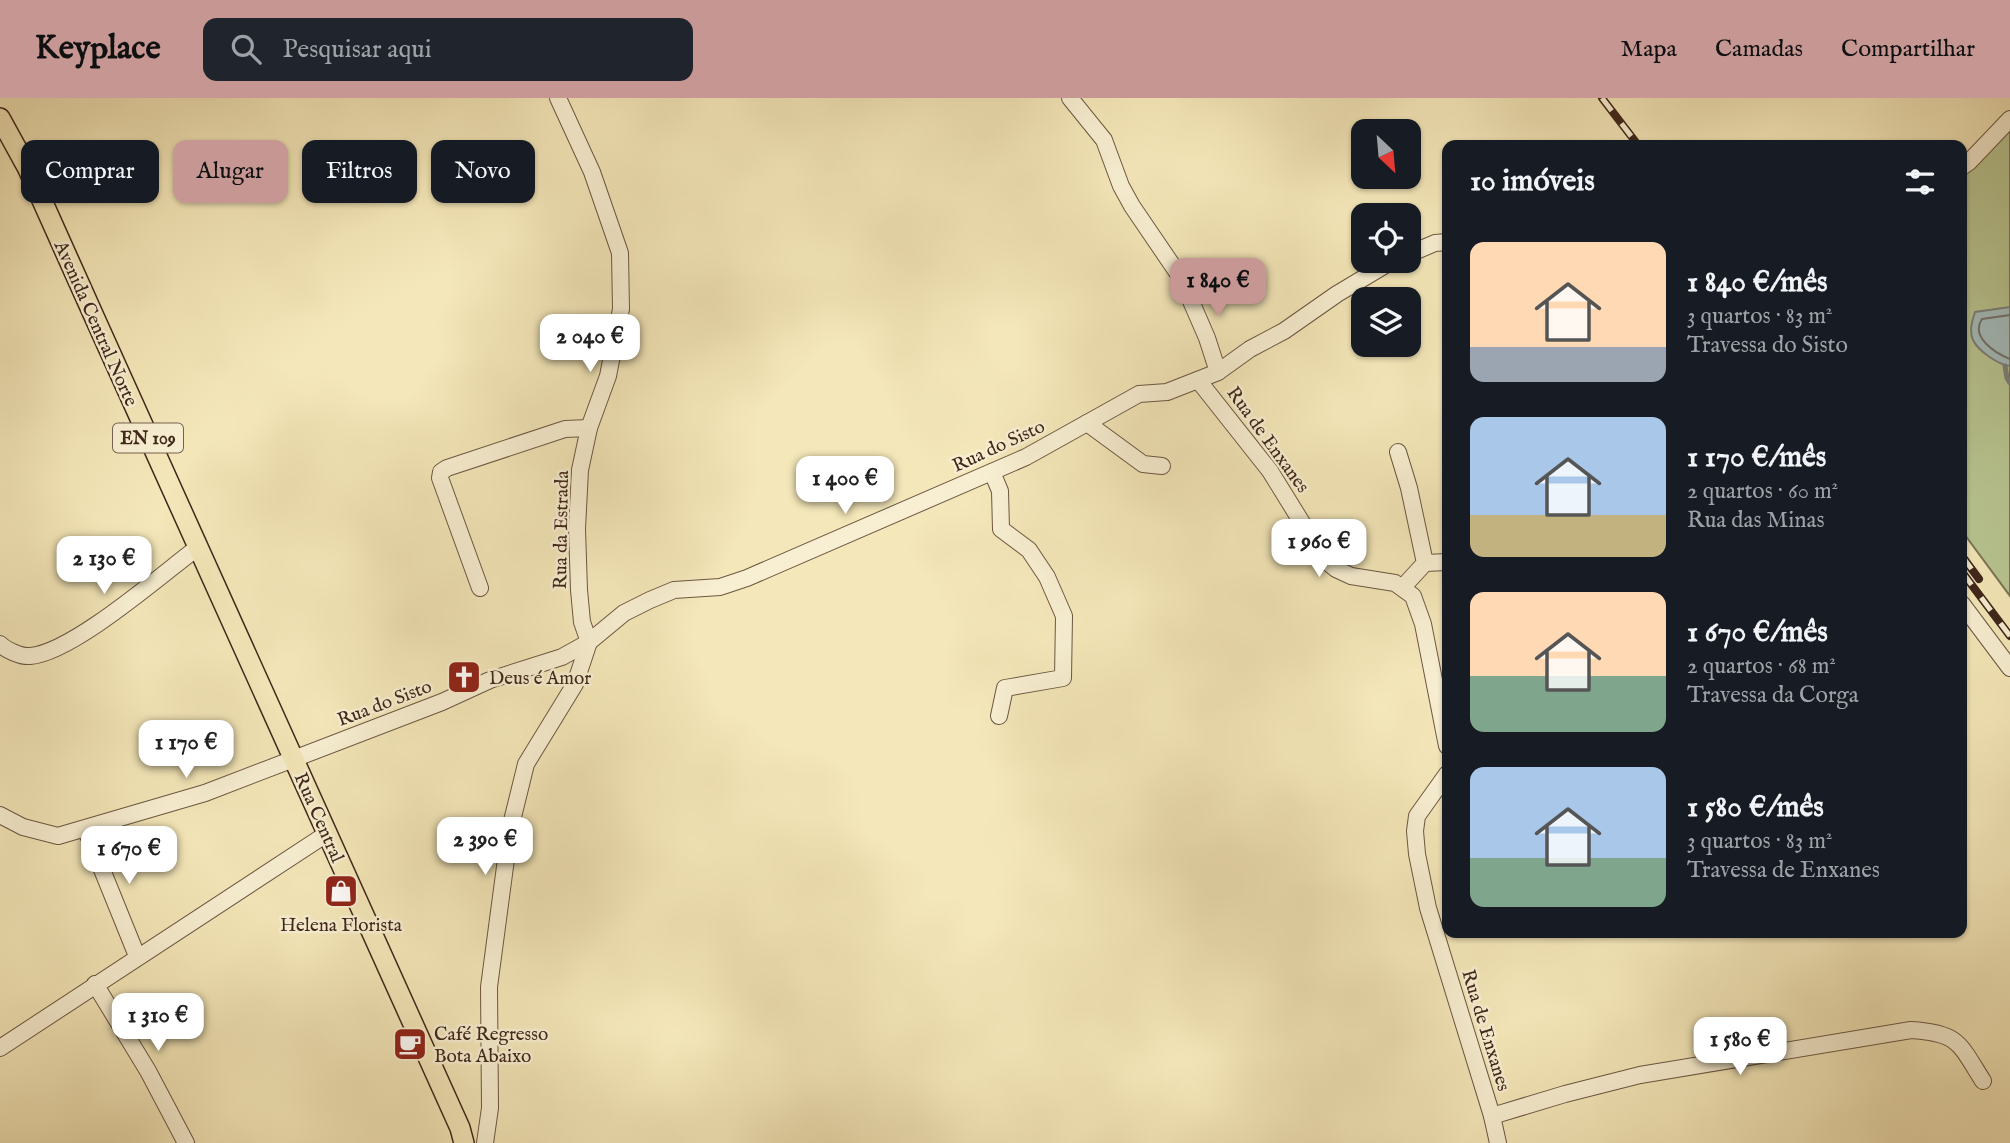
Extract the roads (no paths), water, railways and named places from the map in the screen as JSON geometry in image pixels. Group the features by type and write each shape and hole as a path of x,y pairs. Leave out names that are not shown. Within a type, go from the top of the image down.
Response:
{"main road":[{"name":"Avenida Central Norte","path":"0,118 28,169 197,548 295,759"},
{"name":"Rua Central","path":"295,759 460,1128 464,1143"}],"street":[{"name":"Rua da Estrada","path":"558,98 592,172 620,253 621,309 608,376 589,428 580,470 577,529 582,622 589,642"},
{"path":"1070,98 1104,140 1126,196 1181,278 1207,338 1218,372"},
{"path":"1967,163 2010,119"},
{"path":"1421,249 1442,242"},
{"name":"Rua do Sisto","path":"0,815 23,827 58,836 86,830 205,793 442,702 490,680 562,657 589,642 624,612 650,600 674,590 720,587 747,579 1026,457 1139,394 1167,392 1218,372 1372,273"},
{"name":"Rua de Enxanes","path":"1198,380 1270,471 1325,560 1336,569 1352,576 1395,583 1403,587"},
{"path":"1087,423 1143,464 1162,466"},
{"path":"480,588 440,478 441,472 565,429 589,428"},
{"path":"1398,452 1425,563"},
{"path":"992,472 1000,491 1001,529 1029,550 1047,577 1063,616 1063,678 1005,688 999,716"},
{"path":"0,645 29,656 56,647 88,631 197,548"},
{"path":"1442,562 1425,563 1403,587 1413,596 1418,608 1442,723"},
{"path":"1967,611 2010,668"},
{"path":"485,1143 490,1108 489,987 510,829 526,764 575,684 589,642"},
{"name":"Rua de Enxanes","path":"1442,782 1417,816 1417,854 1428,908 1498,1143"},
{"path":"86,830 138,956"},
{"path":"0,1048 328,834"},
{"path":"95,984 148,1071 186,1143"},
{"path":"1492,1116 1640,1075 1911,1030 1948,1035 1960,1044 1983,1081"}],"water":[{"path":"2010,307 2010,366 1979,349 1971,330 1975,312"}],"waterway":[{"path":"2005,366 2010,383"}],"railway":[{"path":"1602,98 1634,140"},
{"path":"1967,563 1979,579"},
{"path":"1967,579 2010,636"}],"place":[{"name":"Deus é Amor","path":"464,677"},
{"name":"Helena Florista","path":"341,891"},
{"name":"Café Regresso Bota Abaixo","path":"410,1044"}]}
